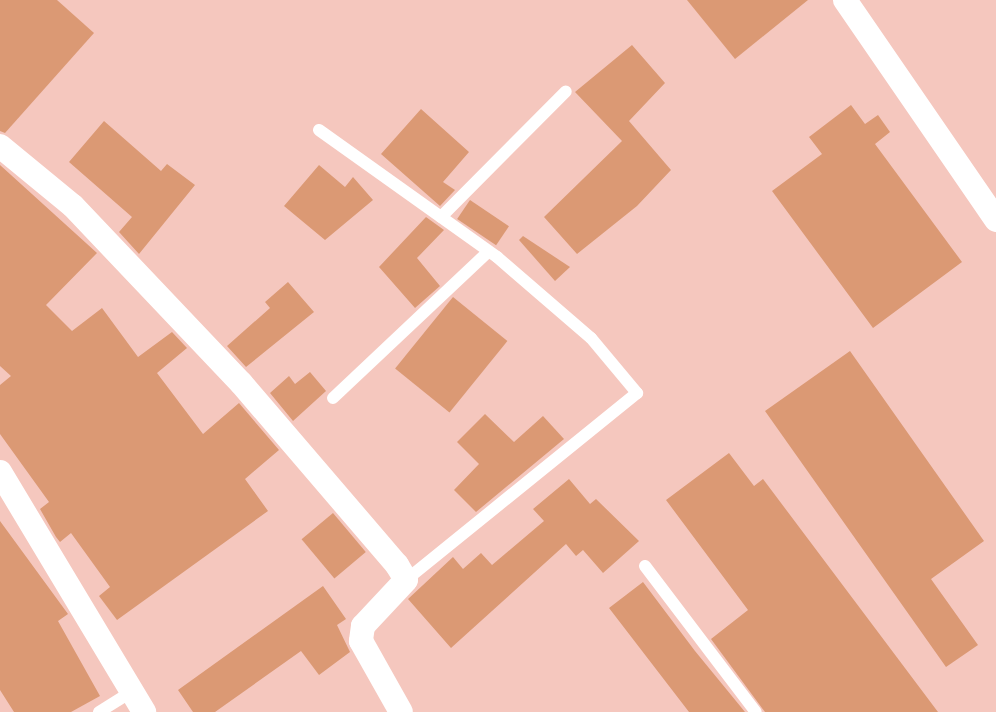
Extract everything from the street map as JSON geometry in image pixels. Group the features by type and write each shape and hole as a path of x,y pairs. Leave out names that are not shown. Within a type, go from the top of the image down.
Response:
{"street":[{"path":"845,0 996,220"},
{"path":"0,146 73,206 241,383 406,580 363,626 362,641 401,712"},
{"path":"0,472 138,701"}],"lane":[{"path":"441,217 566,91"},
{"path":"319,130 488,251 591,338 637,393 406,580"},
{"path":"334,398 488,251"},
{"path":"645,566 755,712"},
{"path":"99,712 138,701"}],"building":[{"path":"0,0 57,0 94,33 5,133 0,131"},
{"path":"687,0 808,0 735,59"},
{"path":"632,45 665,83 629,121 671,170 637,206 577,254 544,217 622,141 575,92"},
{"path":"851,105 865,124 878,115 890,132 875,144 962,262 873,328 772,191 822,154 809,137"},
{"path":"421,109 469,152 443,182 455,190 440,206 381,154"},
{"path":"104,121 161,171 167,164 195,185 139,254 119,232 132,217 69,162"},
{"path":"0,165 97,253 46,305 72,331 102,308 138,357 172,332 187,348 157,373 203,434 239,403 279,450 245,479 268,511 117,620 99,596 110,587 71,533 60,542 56,537 40,509 49,502 0,434 0,385 11,376 0,366"},
{"path":"319,165 345,187 353,177 373,200 325,240 284,206"},
{"path":"470,200 509,226 496,245 457,219"},
{"path":"426,217 444,230 417,258 440,286 415,308 379,267"},
{"path":"523,236 570,267 555,281 519,240"},
{"path":"288,282 314,312 246,367 227,346 270,308 265,302"},
{"path":"453,297 507,341 450,413 395,368"},
{"path":"850,351 984,541 931,579 978,645 946,667 765,411"},
{"path":"310,372 326,391 293,421 270,393 289,376 295,384"},
{"path":"485,414 514,442 543,416 564,439 476,512 454,490 479,464 457,442"},
{"path":"729,453 754,486 763,479 938,712 765,712 711,639 748,610 666,500"},
{"path":"569,479 590,504 596,499 639,541 603,573 583,550 576,556 566,544 451,648 408,599 453,557 463,569 481,553 492,565 544,521 533,509"},
{"path":"333,513 366,552 334,578 302,539"},
{"path":"0,521 68,614 58,621 100,696 71,712 14,712 0,690"},
{"path":"643,582 745,712 689,712 609,608"},
{"path":"323,586 346,619 337,625 350,652 319,675 301,651 215,712 193,712 178,690"}]}
